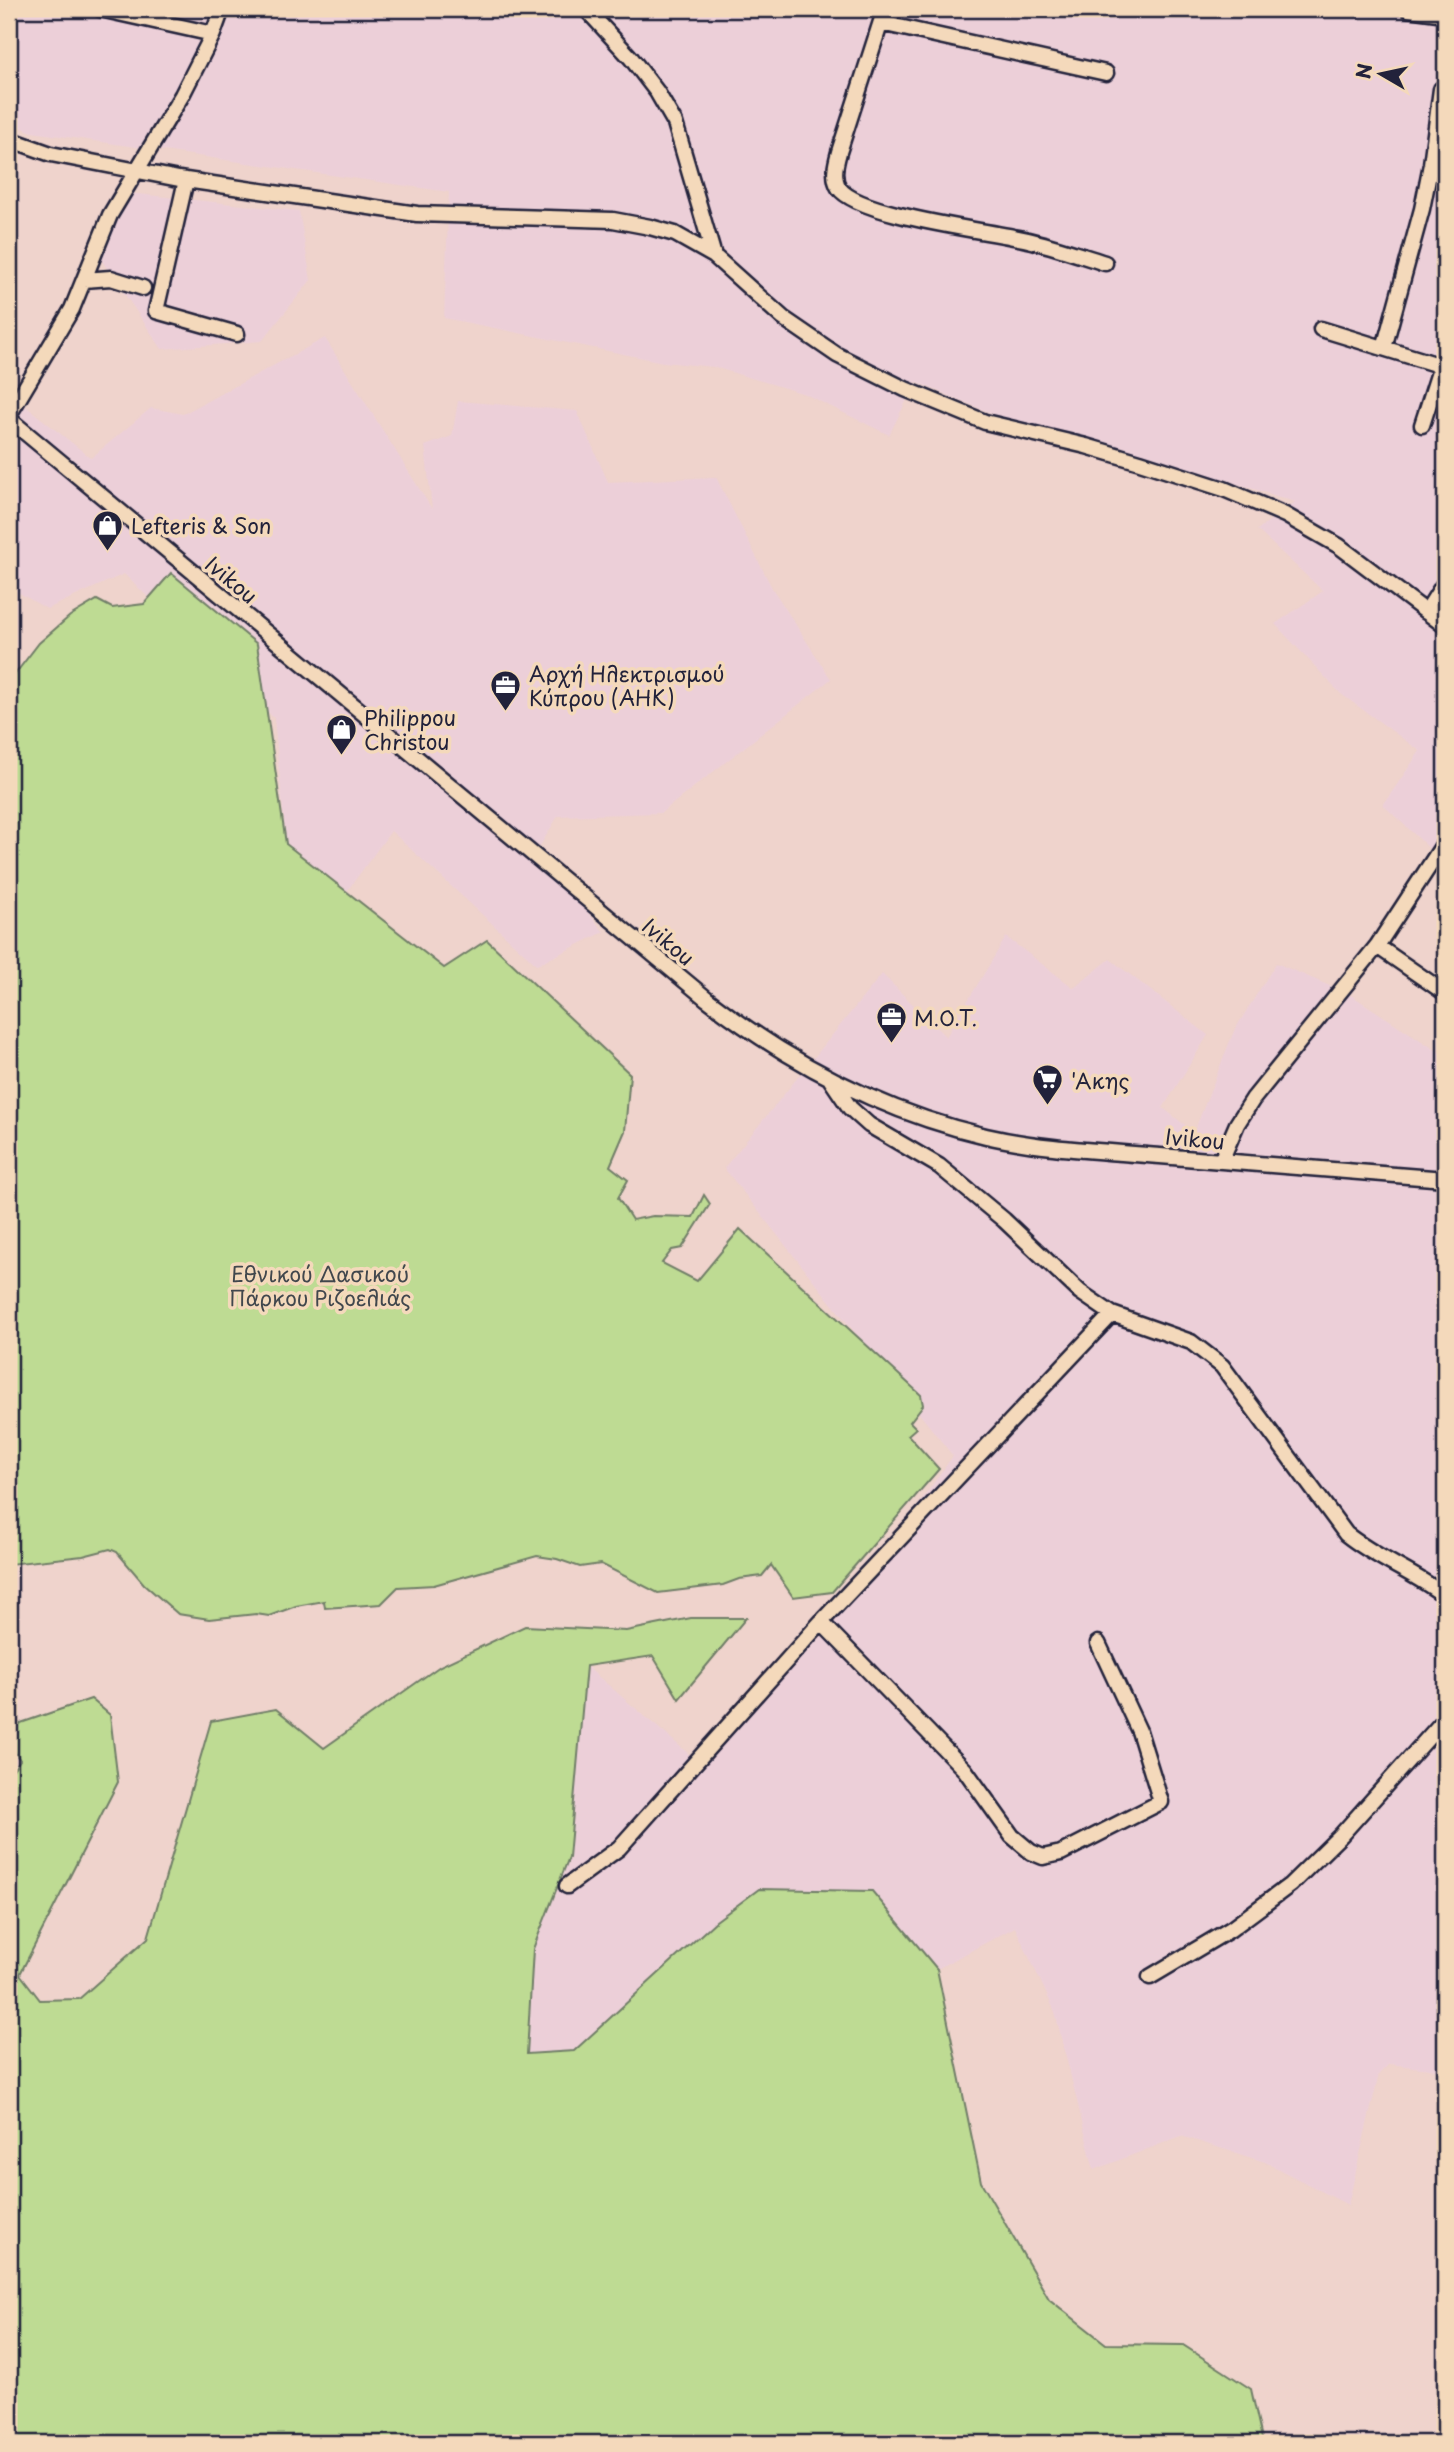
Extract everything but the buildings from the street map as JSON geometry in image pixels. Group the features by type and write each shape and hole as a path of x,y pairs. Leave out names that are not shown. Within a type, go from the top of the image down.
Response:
{"street":[{"path":"100,9 213,34"},
{"path":"9,417 72,309 110,215 182,95 213,34 222,9"},
{"path":"586,9 631,58 657,92 675,123 714,256"},
{"path":"1408,9 1445,14"},
{"path":"1105,263 1030,240 875,208 854,200 840,188 835,173 839,152 883,16 1106,73"},
{"path":"1384,348 1422,209 1441,89"},
{"path":"9,139 51,155 136,171 417,214 613,220 675,234 714,256 783,318 837,355 985,422 1129,459 1224,489 1285,515 1339,546 1445,626"},
{"path":"186,180 156,311 237,334"},
{"path":"84,280 111,278 143,288"},
{"path":"1321,329 1443,367 1422,425"},
{"name":"Ivikou","path":"9,417 707,999 791,1058 831,1080 936,1122 994,1138 1088,1150 1445,1179"},
{"path":"1426,612 1445,582"},
{"path":"1221,1161 1237,1124 1252,1099 1377,946 1445,842"},
{"path":"1377,946 1445,993"},
{"path":"831,1080 850,1108 869,1125 939,1166 1004,1220 1080,1292 1112,1314 1191,1342 1222,1366 1346,1534 1367,1551 1428,1583 1445,1596"},
{"path":"568,1886 619,1848 821,1622 1112,1314"},
{"path":"821,1622 965,1770 1012,1836 1031,1852 1043,1857 1061,1853 1161,1802 1139,1731 1098,1643"},
{"path":"1150,1978 1231,1929 1290,1885 1341,1835 1445,1719"}],"shaded area":[{"path":"9,9 1445,9 1445,863 1383,805 1420,751 1341,694 1275,624 1323,591 1257,530 1295,502 1187,468 1010,421 916,382 889,435 805,394 714,367 663,362 444,318 449,192 32,132 9,122"},
{"path":"128,193 299,211 311,280 262,341 162,349 98,255"},
{"path":"325,338 432,509 425,446 452,436 458,401 577,411 608,482 716,477 772,588 831,679 661,813 558,816 537,851 604,932 537,965 391,831 347,891 286,843 274,718 124,574 47,609 9,587 9,431 23,404 91,458 151,408 183,414"},
{"path":"1006,937 1074,988 1110,959 1208,1035 1163,1108 1194,1132 1234,1031 1276,963 1351,995 1445,1056 1445,2071 1389,2064 1379,2074 1348,2205 1265,2162 1181,2136 1094,2170 1055,2012 1015,1927 937,1969 872,1891 574,2051 527,2054 533,1949 569,1857 586,1666 703,1766 835,1621 953,1456 724,1168 882,974 946,1037"}],"green space":[{"name":"Εθνικού Δασικού Πάρκου Ριζοελιάς","path":"171,573 257,644 286,844 444,968 487,940 630,1074 625,1131 610,1166 628,1180 618,1198 632,1220 653,1216 693,1217 704,1195 710,1204 682,1248 672,1250 662,1263 697,1281 740,1229 921,1395 923,1405 910,1422 916,1428 908,1435 939,1469 832,1592 793,1597 771,1565 762,1576 739,1579 723,1585 658,1593 601,1564 580,1567 537,1556 434,1585 398,1587 381,1604 325,1608 324,1601 296,1606 269,1616 256,1614 209,1619 178,1614 144,1584 117,1552 110,1549 83,1556 9,1564 9,682 39,643 70,616 97,600 112,608 144,604"},
{"path":"691,1618 746,1618 679,1699 653,1656 586,1666 569,1857 533,1949 527,2054 574,2051 716,1921 759,1889 872,1891 937,1969 981,2182 1049,2299 1106,2344 1183,2345 1251,2389 1263,2443 9,2443 9,1775 20,1760 9,1744 9,1727 91,1699 110,1715 118,1782 20,1974 40,2000 79,1999 148,1938 211,1721 276,1709 324,1748 440,1666 525,1626 626,1631"}],"place":[{"name":"Lefteris & Son","path":"108,552"},
{"name":"Αρχή Ηλεκτρισμού Κύπρου (ΑΗΚ)","path":"506,712"},
{"name":"Philippou Christou","path":"341,756"},
{"name":"M.O.T.","path":"891,1044"},
{"name":"'Ακης","path":"1048,1107"}]}
